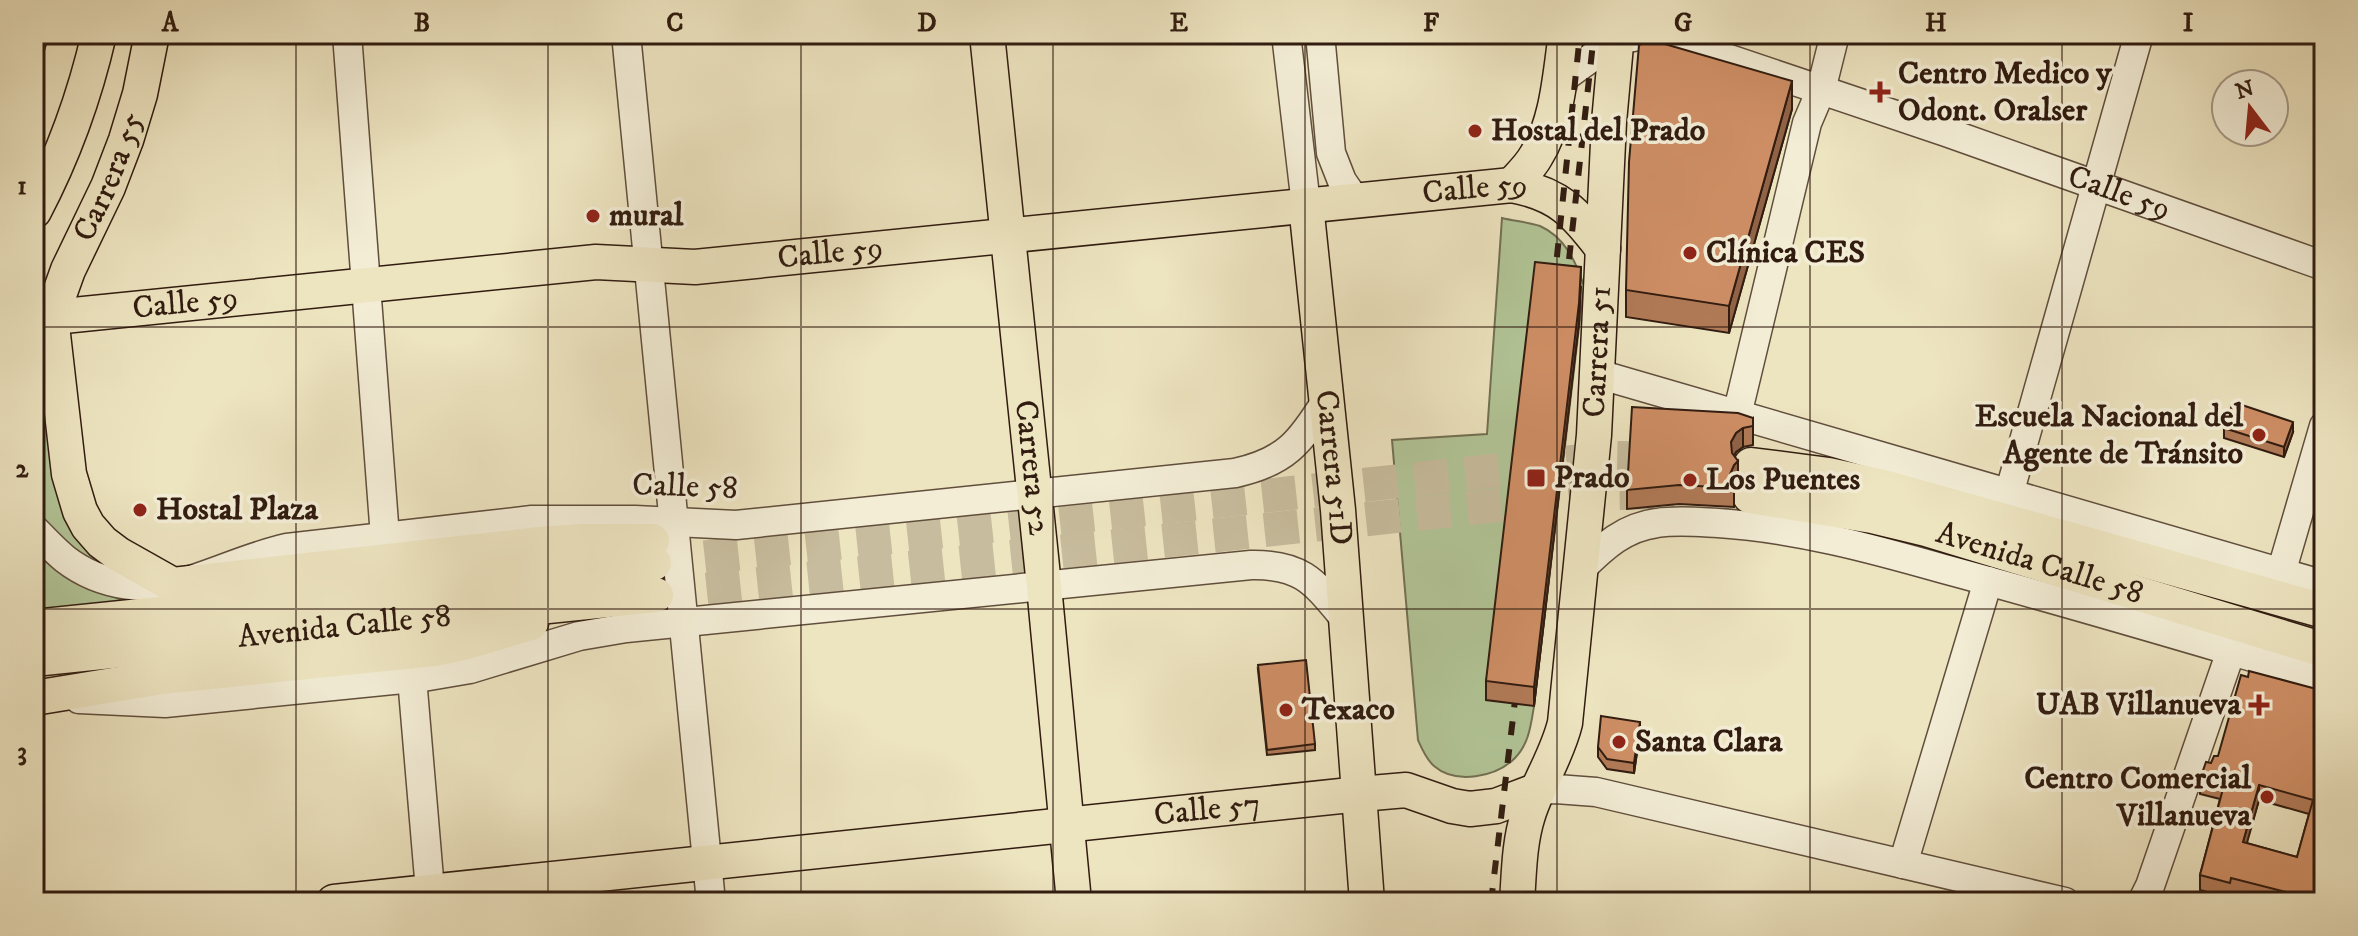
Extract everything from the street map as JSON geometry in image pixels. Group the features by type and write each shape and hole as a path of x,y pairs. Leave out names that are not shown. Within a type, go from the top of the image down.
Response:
{"main road":[{"name":"Carrera 55","path":"34,211 53,174 69,131 99,34"},
{"name":"Carrera 55","path":"34,360 43,318 118,163 140,94 152,34"},
{"name":"Carrera 52","path":"987,34 1074,902"},
{"path":"1512,185 1544,142 1553,112 1566,34"},
{"name":"Carrera 51","path":"1517,902 1523,833 1565,723 1591,486 1609,122 1617,37"},
{"name":"Calle 59","path":"43,318 596,262 695,267 1512,185 1541,192 1570,208 1603,249"},
{"path":"1311,256 1328,224 1355,200"},
{"name":"Carrera 51D","path":"1306,205 1338,510 1367,902"},
{"path":"43,318 69,474 80,511 102,542 173,585 581,541 659,555"},
{"name":"Avenida Calle 58","path":"2324,611 1898,491 1829,475 1750,480 1831,508 1926,529 2324,650"},
{"name":"Avenida Calle 58","path":"34,659 600,601 659,555"},
{"name":"Avenida Calle 58","path":"34,627 659,555"},
{"path":"34,699 162,677 434,649 502,632 600,601"},
{"name":"Calle 57","path":"334,902 431,897 707,863 1406,790 1470,809 1496,806 1538,790"}],"street":[{"path":"347,34 385,537"},
{"path":"626,34 649,265 659,555 684,623 711,902"},
{"name":"Carrera 51D","path":"1286,34 1306,205"},
{"path":"1320,34 1331,153 1342,181 1355,200"},
{"path":"1737,415 1807,123 1821,90 1835,34"},
{"path":"2009,494 2139,34"},
{"name":"Calle 59","path":"1559,81 1617,37 1661,36 2324,266"},
{"path":"1598,374 2324,585"},
{"name":"Calle 58","path":"34,529 64,558 98,577 118,584 140,586 173,585 274,551 541,519 659,555 736,525 1235,473 1276,459 1295,445 1326,401"},
{"path":"2281,573 2324,426"},
{"path":"1581,569 1619,535 1658,523 1683,521 1740,525 1811,535 1988,581 2324,678"},
{"path":"34,699 165,703 412,678 470,669 579,636 626,628 1272,564 1286,567 1311,581 1346,620"},
{"path":"1903,864 1988,581"},
{"path":"2142,902 2231,651"},
{"path":"412,678 431,897"},
{"name":"Calle 57","path":"1538,790 1596,792 2065,902"}],"green space":[{"path":"1502,218 1540,226 1549,231 1563,243 1584,286 1530,727 1523,746 1507,765 1487,774 1464,777 1443,772 1434,766 1418,740 1392,440 1487,434"},
{"path":"49,356 55,431 130,575 88,561 64,545 44,521 34,500 34,399"},
{"path":"46,560 83,585 130,603 34,613 34,580"}],"building":[{"path":"34,34 44,34 34,66"},
{"name":"Clínica CES","path":"1651,40 1792,81 1729,306 1626,290 1629,162 1639,45"},
{"name":"Prado","path":"1535,262 1581,267 1534,687 1486,681"},
{"name":"Escuela Nacional del Agente de Tránsito","path":"2233,402 2293,422 2284,447 2224,428"},
{"path":"1632,407 1738,413 1753,418 1753,426 1736,433 1731,442 1732,453 1738,461 1730,474 1734,488 1679,485 1627,490"},
{"name":"Texaco","path":"1306,660 1315,744 1267,750 1258,665"},
{"name":"Centro Comercial Villanueva","path":"2249,671 2324,691 2324,902 2313,899 2312,902 2284,902 2286,892 2231,878 2230,883 2200,875 2224,785 2200,779 2206,762 2211,763 2214,756 2218,756 2241,675 2248,677","holes":["2259,785 2313,800 2297,857 2243,842"]},
{"name":"Santa Clara","path":"1601,716 1640,722 1634,763 1607,759 1598,747"}],"tunnel":[{"path":"654,563 1582,461 1675,459"},
{"path":"656,595 1612,493 1674,492"}],"railway":[{"path":"1554,285 1580,34"},
{"path":"1566,287 1594,34"},
{"path":"1491,902 1517,684"}],"place":[{"name":"Centro Medico y Odont. Oralser","path":"1880,92"},
{"name":"Hostal del Prado","path":"1475,131"},
{"name":"mural","path":"593,216"},
{"name":"Clínica CES","path":"1690,253"},
{"name":"Escuela Nacional del Agente de Tránsito","path":"2259,435"},
{"name":"Prado","path":"1536,478"},
{"name":"Los Puentes","path":"1690,480"},
{"name":"Hostal Plaza","path":"140,510"},
{"name":"UAB Villanueva","path":"2259,705"},
{"name":"Texaco","path":"1286,710"},
{"name":"Santa Clara","path":"1619,742"},
{"name":"Centro Comercial Villanueva","path":"2267,797"}]}
